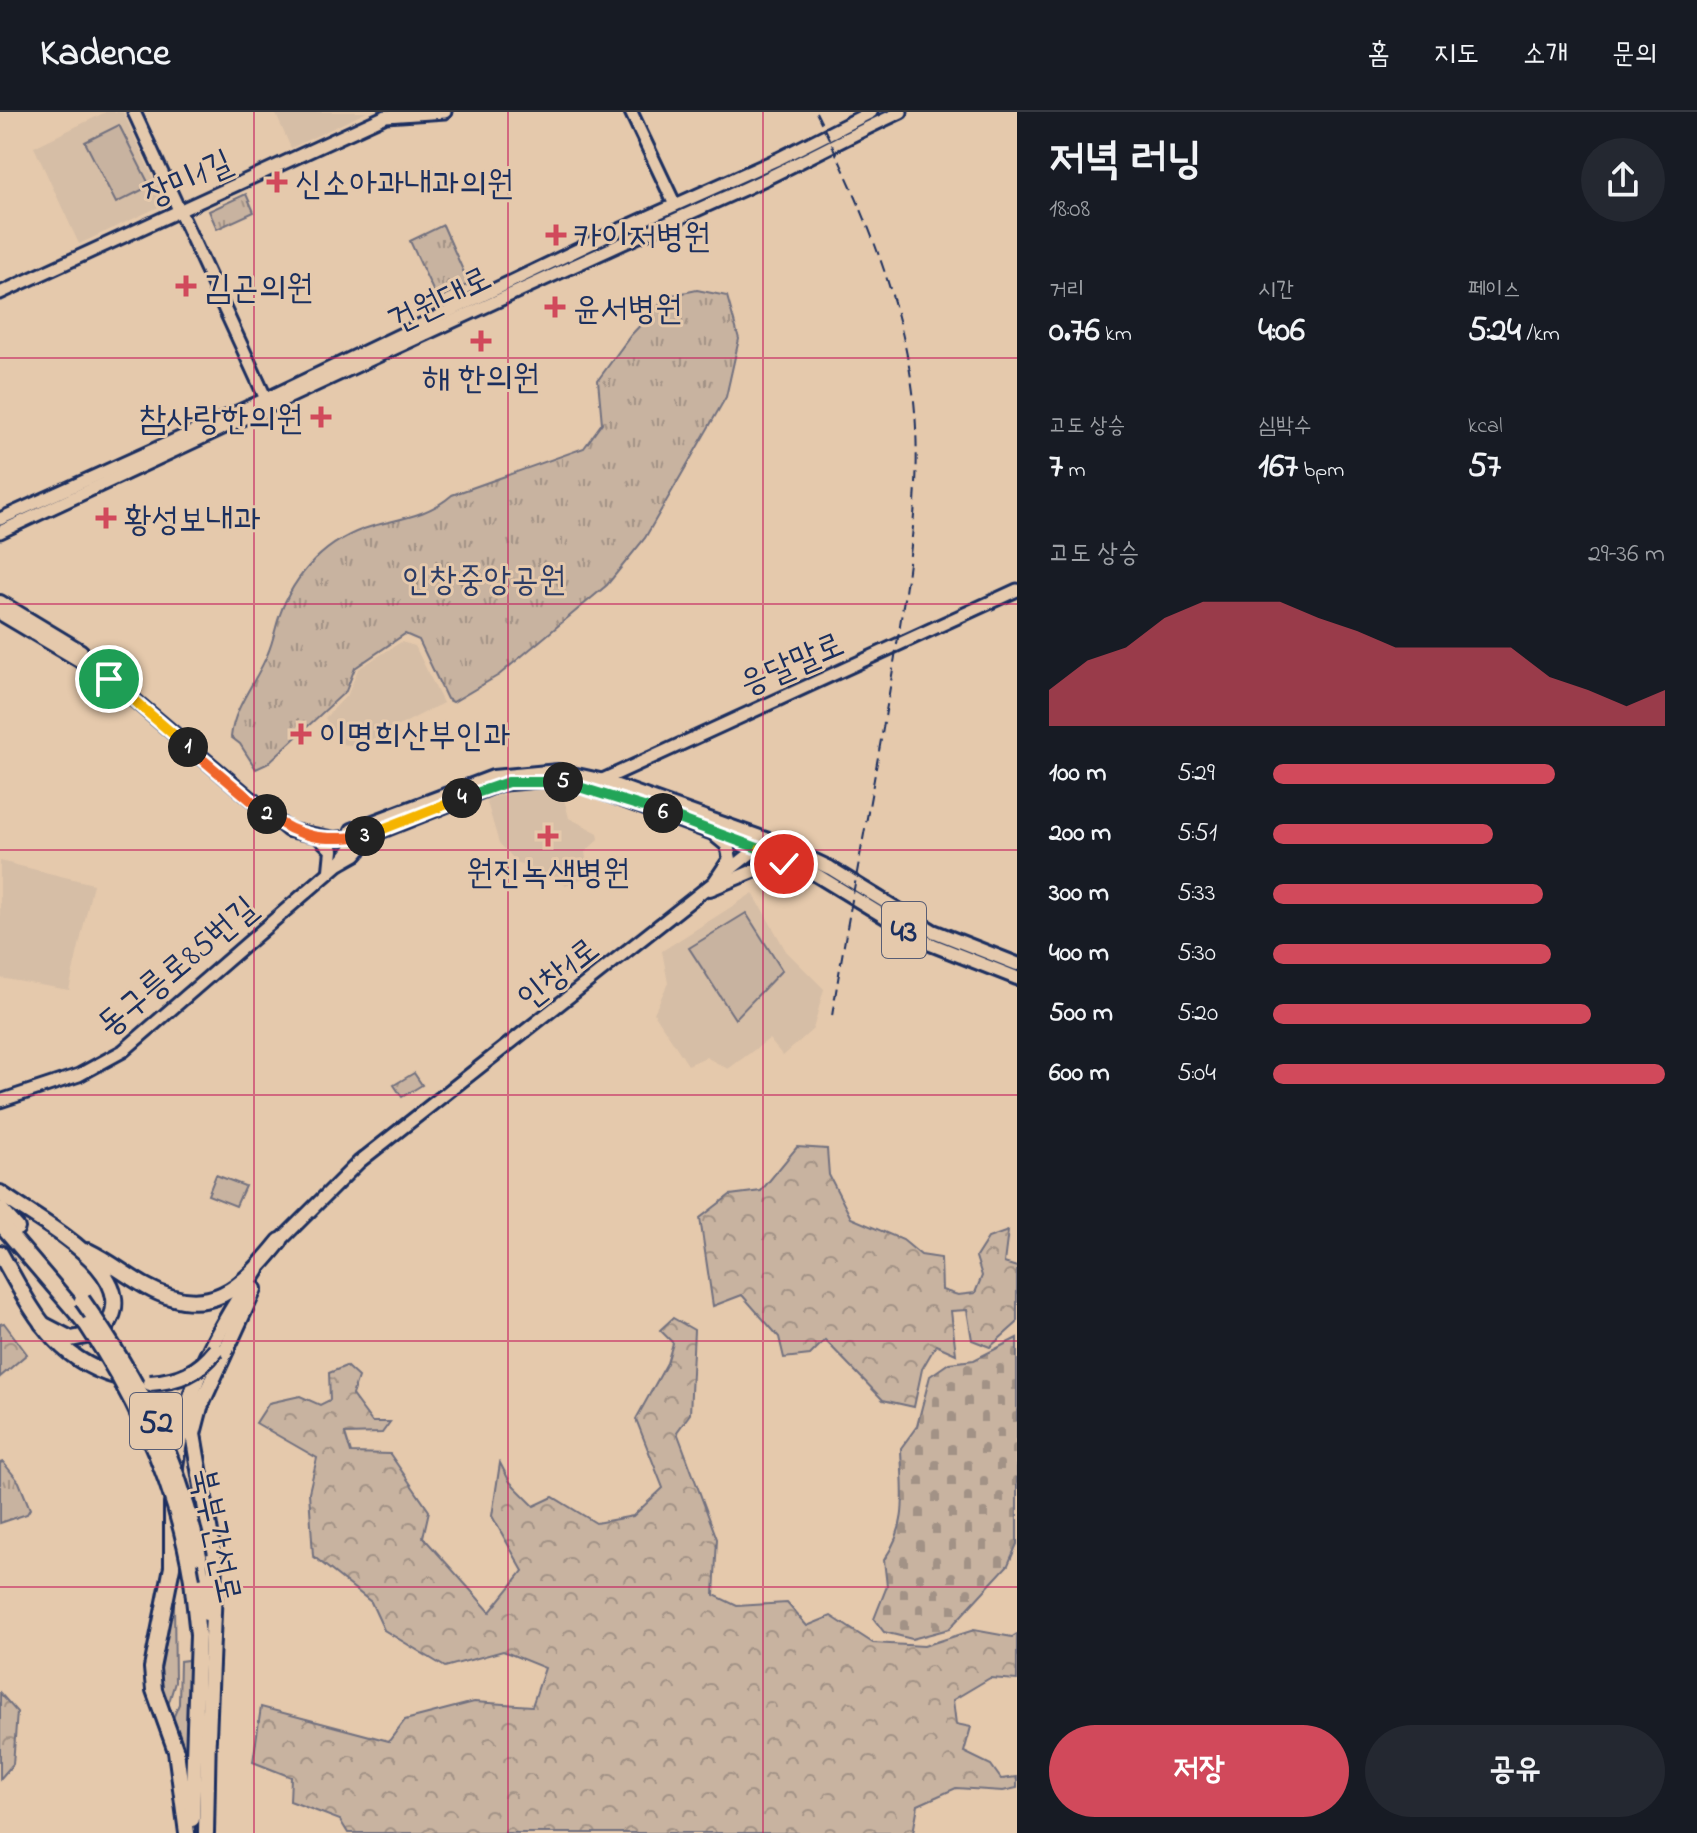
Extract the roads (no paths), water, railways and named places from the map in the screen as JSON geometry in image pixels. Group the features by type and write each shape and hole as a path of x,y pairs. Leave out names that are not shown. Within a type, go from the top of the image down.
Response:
{"highway":[{"path":"0,1193 77,1246 175,1299 203,1301 221,1296 256,1276"},
{"name":"북부간선로","path":"0,1209 82,1300 120,1354 158,1423 187,1506 199,1556 208,1638 206,1833"},
{"name":"북부간선로","path":"0,1223 87,1325 139,1411 158,1455 186,1544 198,1651 189,1833"},
{"path":"189,1833 176,1751 154,1690 152,1668 172,1567 172,1489 178,1440 208,1348 256,1276 283,1243"},
{"path":"42,1324 64,1336 82,1339 101,1333 112,1319 116,1305 111,1282 77,1246"},
{"path":"0,1253 42,1324 58,1344 78,1361 109,1375 150,1383 170,1382 189,1375 216,1350 256,1276"},
{"path":"208,1738 215,1562 193,1434 200,1407 256,1276"}],"main road":[{"name":"43","path":"0,602 88,657 289,821 317,830 372,835 500,784 543,780 588,787 698,825"},
{"name":"43","path":"0,613 106,676 288,830 320,838 357,833 508,774 545,770 600,780 830,868 933,931 1017,964"},
{"path":"698,825 763,844 800,865"},
{"path":"698,825 723,841 729,851 728,865 710,889"},
{"path":"320,838 332,850 335,867 356,854 372,835"},
{"name":"43","path":"800,865 928,943 1017,978"},
{"path":"710,889 766,866 800,865"}],"street":[{"path":"134,112 266,399"},
{"name":"장미1길","path":"0,293 386,116 445,112"},
{"path":"631,112 675,205"},
{"name":"건원대로","path":"1,518 266,399 374,345 778,159 871,112"},
{"name":"건원대로","path":"0,532 274,407 597,253 740,191 901,112"},
{"name":"응달말로","path":"588,787 1017,590"},
{"name":"동구릉로85번길","path":"0,1101 79,1075 123,1051 335,867 357,833"},
{"name":"인창1로","path":"283,1243 332,1185 710,889 763,844"}],"railway":[{"path":"816,112 863,213 899,319 913,392 917,460 913,528 904,596 832,1016"}],"place":[{"name":"신소아과내과의원","path":"277,182"},
{"name":"카이저병원","path":"556,235"},
{"name":"김곤의원","path":"186,286"},
{"name":"윤서병원","path":"555,307"},
{"name":"해 한의원","path":"481,341"},
{"name":"참사랑한의원","path":"321,417"},
{"name":"황성보내과","path":"106,518"},
{"name":"이명희산부인과","path":"301,734"},
{"name":"원진녹색병원","path":"548,836"}],"park label":[{"name":"인창중앙공원","path":"484,578"}]}
